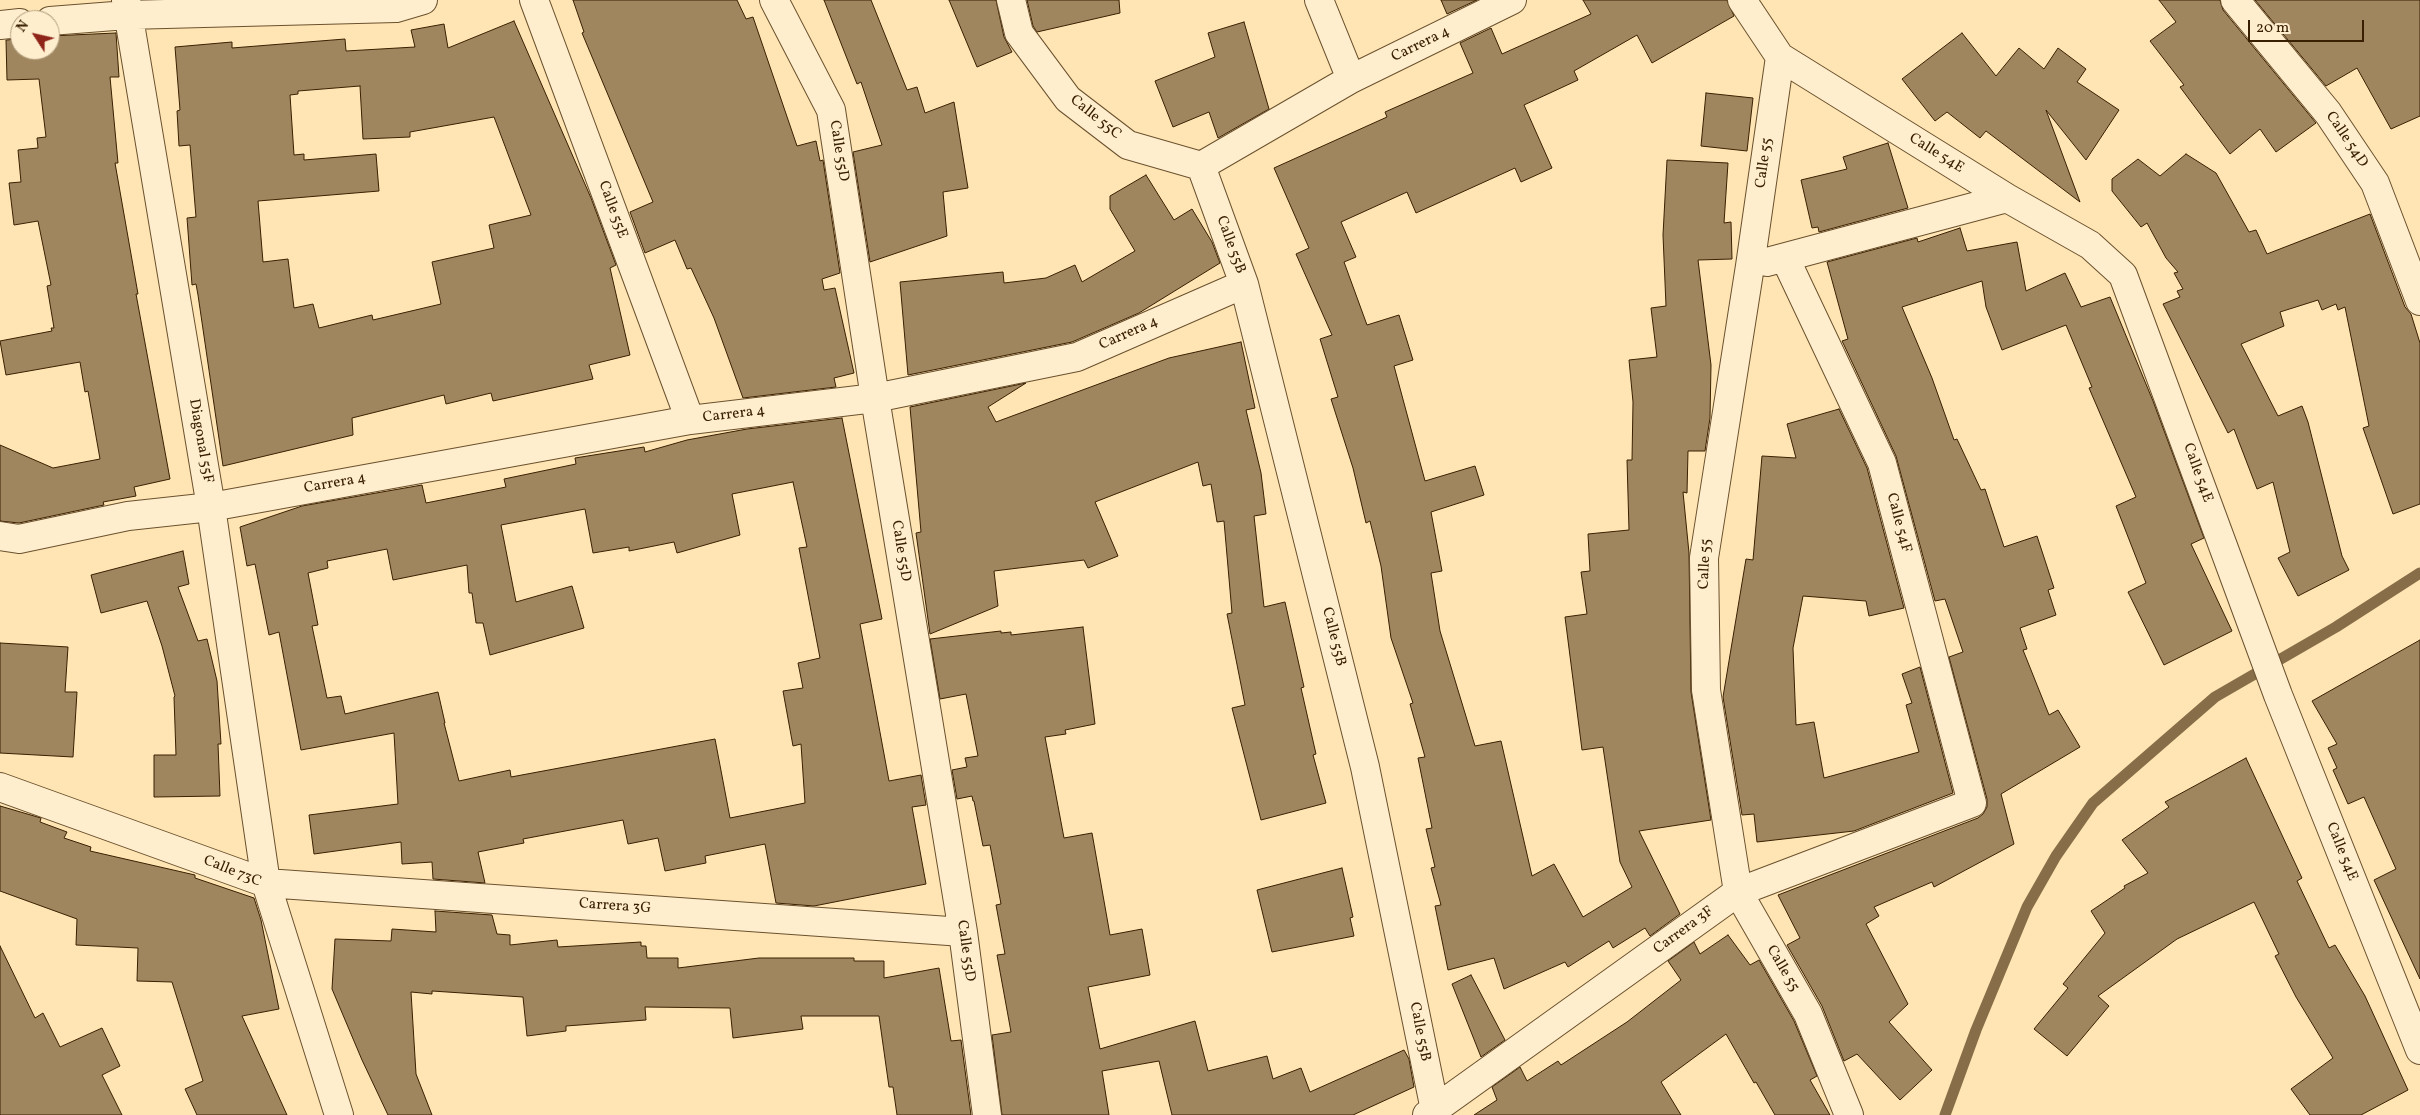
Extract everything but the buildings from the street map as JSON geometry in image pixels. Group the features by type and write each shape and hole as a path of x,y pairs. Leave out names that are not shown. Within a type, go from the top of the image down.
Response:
{"street":[{"path":"60,19 127,7 396,8 423,0"},
{"name":"Calle 55E","path":"534,0 690,420"},
{"name":"Calle 55D","path":"774,0 831,110 875,398 963,932 987,1115"},
{"name":"Calle 55C","path":"1010,0 1020,33 1068,99 1128,145 1201,166"},
{"path":"1319,0 1351,79"},
{"name":"Carrera 4","path":"1201,166 1351,79 1512,0"},
{"path":"1742,0 1780,57"},
{"name":"Calle 54D","path":"2235,0 2328,112 2375,183 2420,301"},
{"name":"Diagonal 55F","path":"127,7 211,507 266,883"},
{"name":"Calle 54E","path":"1780,57 2007,198 2090,245 2123,275 2278,695 2420,1050"},
{"name":"Calle 55","path":"1780,57 1750,266 1704,558 1706,690 1738,892 1808,1014 1849,1115"},
{"name":"Calle 55B","path":"1201,166 1244,284 1365,767 1432,1114"},
{"path":"1750,266 2007,198"},
{"name":"Calle 54F","path":"1785,258 1882,463 1972,803"},
{"name":"Carrera 4","path":"0,536 19,539 128,516 211,507 690,420 875,398 1077,357 1244,284"},
{"name":"Calle 73C","path":"0,787 266,883 339,1115"},
{"name":"Carrera 3F","path":"1432,1114 1738,892 1972,803"},
{"name":"Carrera 3G","path":"266,883 963,932"}],"waterway":[{"path":"1945,1115 1976,1030 2027,907 2056,856 2093,803 2215,697 2336,627 2420,573"}]}
